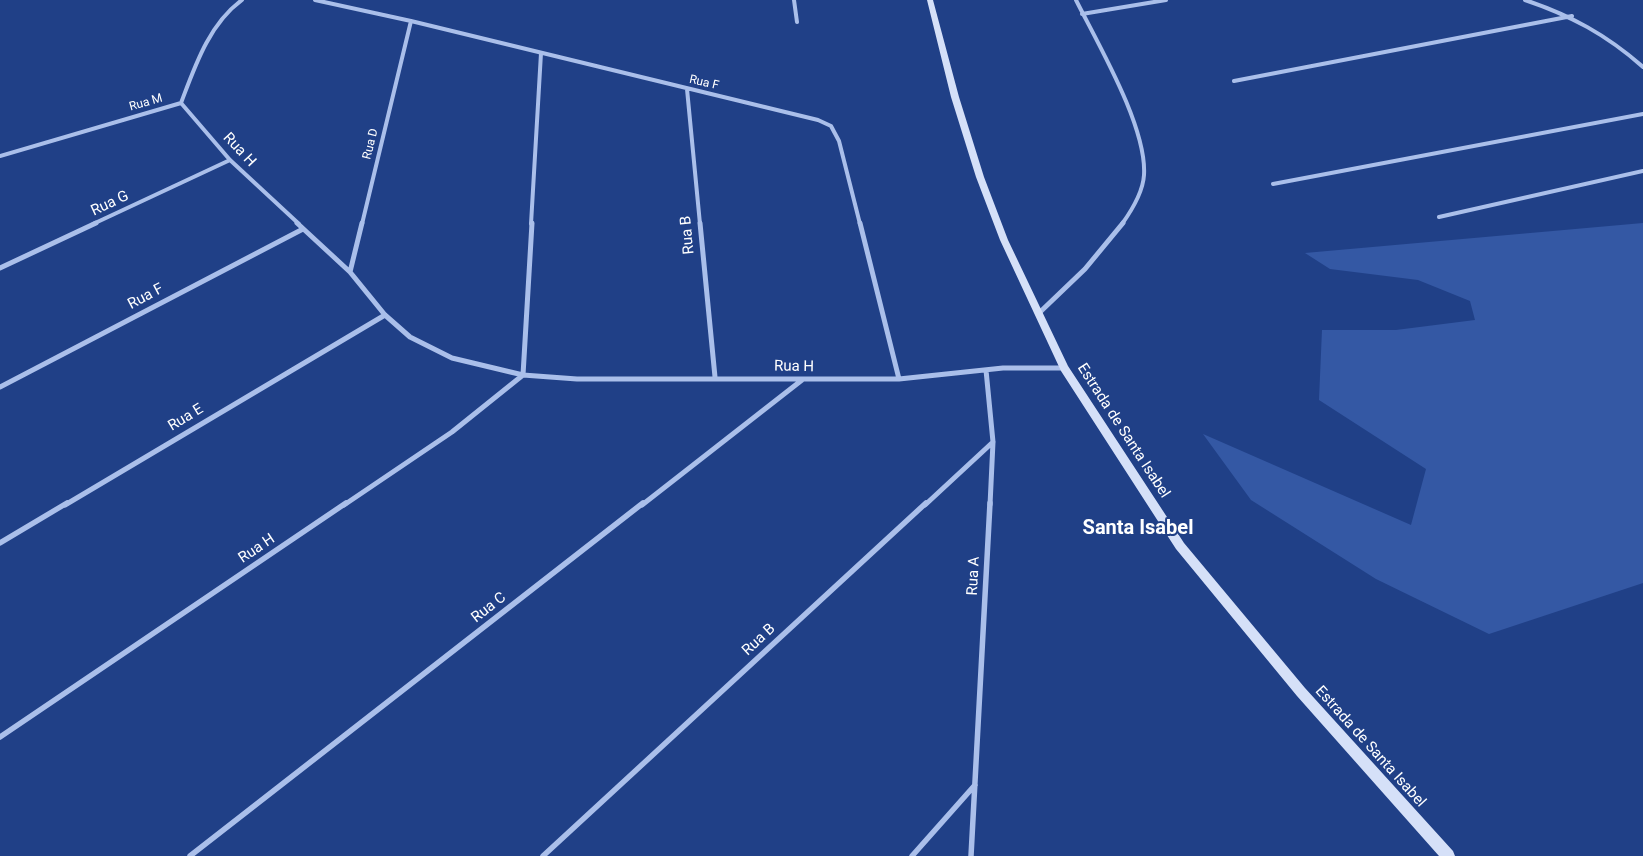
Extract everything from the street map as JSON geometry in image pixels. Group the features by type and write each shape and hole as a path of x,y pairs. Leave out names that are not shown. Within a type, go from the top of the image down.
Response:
{"main road":[{"name":"Estrada de Santa Isabel","path":"930,0 955,97 980,177 1004,240 1064,368 1180,546 1301,692 1448,856"}],"street":[{"name":"Rua M","path":"0,156 181,103 196,65 222,18 242,0"},
{"name":"Rua F","path":"316,0 411,21 687,90 818,120 831,126 836,132 899,379"},
{"path":"794,0 797,22"},
{"path":"1038,314 1078,276 1111,237 1132,209 1145,176 1140,140 1076,0"},
{"path":"1082,14 1166,0"},
{"path":"1525,0 1572,16 1602,32 1643,67"},
{"path":"1234,80 1572,16"},
{"name":"Rua D","path":"350,272 411,21"},
{"path":"523,375 541,53"},
{"name":"Rua B","path":"687,90 714,378"},
{"name":"Rua H","path":"181,103 230,160 350,272 385,315 410,337 428,348 452,358 523,375 576,379 899,379 986,370 1064,368"},
{"path":"1273,184 1643,114"},
{"name":"Rua G","path":"0,268 230,160"},
{"path":"1439,217 1643,171"},
{"name":"Rua F","path":"0,387 303,229"},
{"name":"Rua E","path":"0,543 385,315"},
{"name":"Rua A","path":"971,856 993,442 986,370"},
{"name":"Rua H","path":"0,737 452,432 523,375"},
{"name":"Rua C","path":"190,856 802,380"},
{"name":"Rua B","path":"543,856 993,442"},
{"path":"912,856 975,784"}],"shaded area":[{"path":"1643,223 1643,583 1489,634 1376,579 1251,500 1203,434 1411,525 1426,469 1319,400 1322,330 1396,330 1475,320 1470,301 1418,280 1330,269 1305,253"}],"district":[{"name":"Santa Isabel","path":"1138,529"}]}
